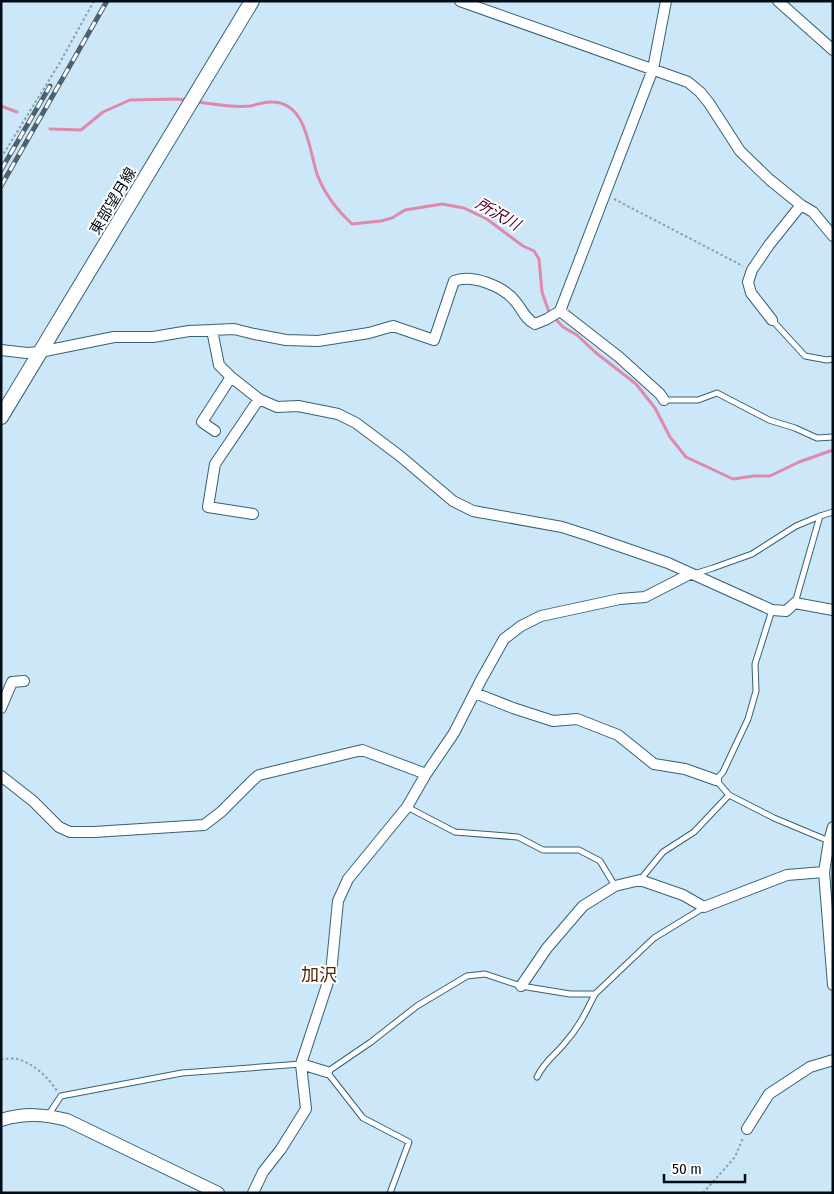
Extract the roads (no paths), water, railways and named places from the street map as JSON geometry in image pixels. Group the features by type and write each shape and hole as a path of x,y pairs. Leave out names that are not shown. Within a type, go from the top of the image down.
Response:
{"main road":[{"name":"東部望月線","path":"1,417 252,1"}],"street":[{"path":"460,1 688,82 710,103 740,151 770,180 813,212 833,236"},
{"path":"1,350 27,353 40,352 114,336 153,337 189,331 234,329 286,340 318,341 369,333 393,326 410,330 434,340 454,281 459,279 476,279 492,285 514,300 526,320 535,324 547,319 560,311 653,69 666,1"},
{"path":"778,1 833,50"},
{"path":"772,320 751,293 748,282 752,270 769,244 802,205"},
{"path":"560,311 619,357 660,394 664,400"},
{"path":"212,330 219,365 259,399 277,407 298,406 338,414 356,423 400,456 453,500 473,511 562,527 668,563 772,610 786,610 795,602 833,610"},
{"path":"214,432 202,422 232,377"},
{"path":"254,514 208,507 215,464 259,399"},
{"path":"253,1193 263,1172 281,1149 306,1109 301,1064 331,973 338,901 348,880 407,806 454,733 480,680 504,639 521,626 541,616 620,599 645,597 690,574"},
{"path":"1,708 12,682 24,681"},
{"path":"475,693 553,721 577,719 618,735 654,764 685,769 716,780"},
{"path":"1,776 33,801 59,827 70,832 94,832 204,825 221,812 259,775 362,750 426,774"},
{"path":"833,827 824,872 833,985"},
{"path":"521,986 547,948 583,906 615,886 640,880 682,894 704,908 787,876 824,872"},
{"path":"747,1129 769,1094 810,1067 833,1060"},
{"path":"301,1064 327,1072"},
{"path":"1,1120 15,1116 49,1115 67,1120 218,1193"}],"lane":[{"path":"772,320 805,356 826,360 833,359"},
{"path":"664,400 698,400 717,393 769,420 795,428 817,438 833,437"},
{"path":"690,574 714,568 752,554 796,526 833,512"},
{"path":"795,602 820,516"},
{"path":"772,610 754,664 756,691 748,719 723,772 716,780 729,795 830,847"},
{"path":"640,880 663,852 694,832 729,795"},
{"path":"407,806 455,832 518,837 543,850 579,850 600,861 615,886"},
{"path":"537,1077 543,1064 563,1046 582,1023 595,994 654,938 704,908"},
{"path":"390,1193 408,1142 364,1118 327,1072 371,1042 417,1006 467,976 485,974 521,986 570,994 595,994"},
{"path":"49,1115 60,1096 182,1073 301,1064"}],"waterway":[{"name":"所沢川","path":"50,129 81,130 103,112 130,100 188,100"},
{"name":"所沢川","path":"197,102 223,106 250,106 273,102 284,104 293,110 305,129 317,174 323,188 352,224 381,221 392,218 405,210 442,204 464,208 487,219 523,246 534,251 539,259 542,292 549,312 563,327 577,335 595,352 636,384 655,408 670,437 686,457 733,479 770,476 799,462 833,450"},
{"name":"所沢川","path":"1,106 17,112"}],"railway":[{"path":"1,186 107,1"},
{"path":"1,170 50,86"}],"district":[{"name":"加沢","path":"319,975"}]}
